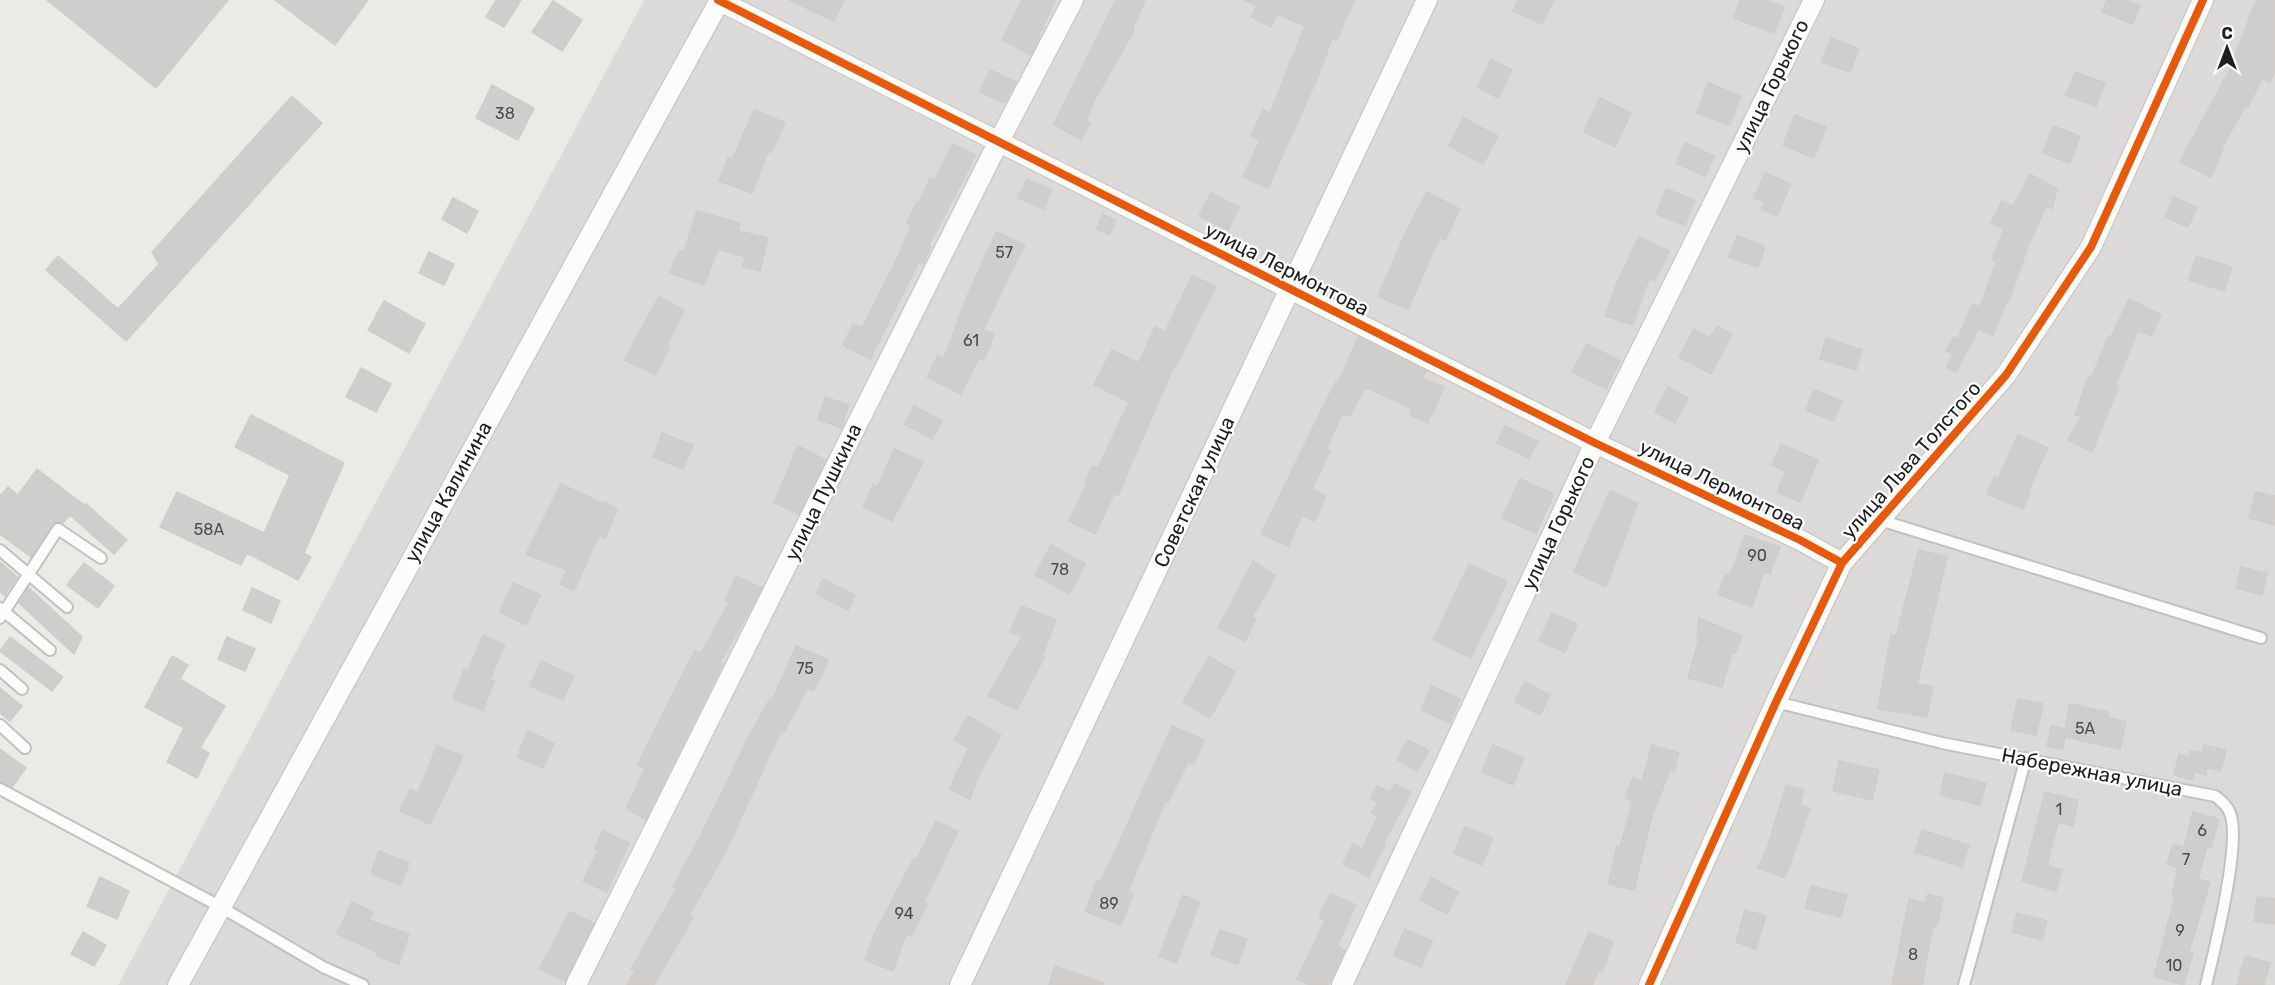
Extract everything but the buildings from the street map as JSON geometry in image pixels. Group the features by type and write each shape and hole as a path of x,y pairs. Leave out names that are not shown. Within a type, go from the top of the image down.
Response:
{"street":[{"name":"улица Лермонтова","path":"719,0 1595,443 1761,521 1842,563"},
{"name":"улица Калинина","path":"178,985 219,906 719,0"},
{"name":"улица Пушкина","path":"576,985 998,143 1073,0"},
{"name":"Советская улица","path":"960,985 1427,0"},
{"name":"улица Горького","path":"1342,985 1595,443 1814,0"},
{"name":"улица Льва Толстого","path":"1649,985 1776,702 1842,563 2006,375 2091,247 2203,0"}],"lane":[{"path":"1880,520 2261,638"},
{"path":"50,650 1,612 58,529 101,558"},
{"path":"0,550 67,607"},
{"path":"0,670 22,689"},
{"name":"Набережная улица","path":"1776,702 1878,729 2215,796 2227,806 2231,815 2232,848 2225,898 2206,985"},
{"path":"0,725 25,748"},
{"path":"1964,985 2026,758"},
{"path":"0,789 219,906 323,967 363,985"}],"shaded area":[{"path":"644,0 2275,0 2275,985 118,985"}],"cycle path":[{"path":"718,0 1595,443 1800,540 1842,563"},
{"path":"1649,985 1776,702 1842,563 2006,375 2091,247 2203,0"}]}
